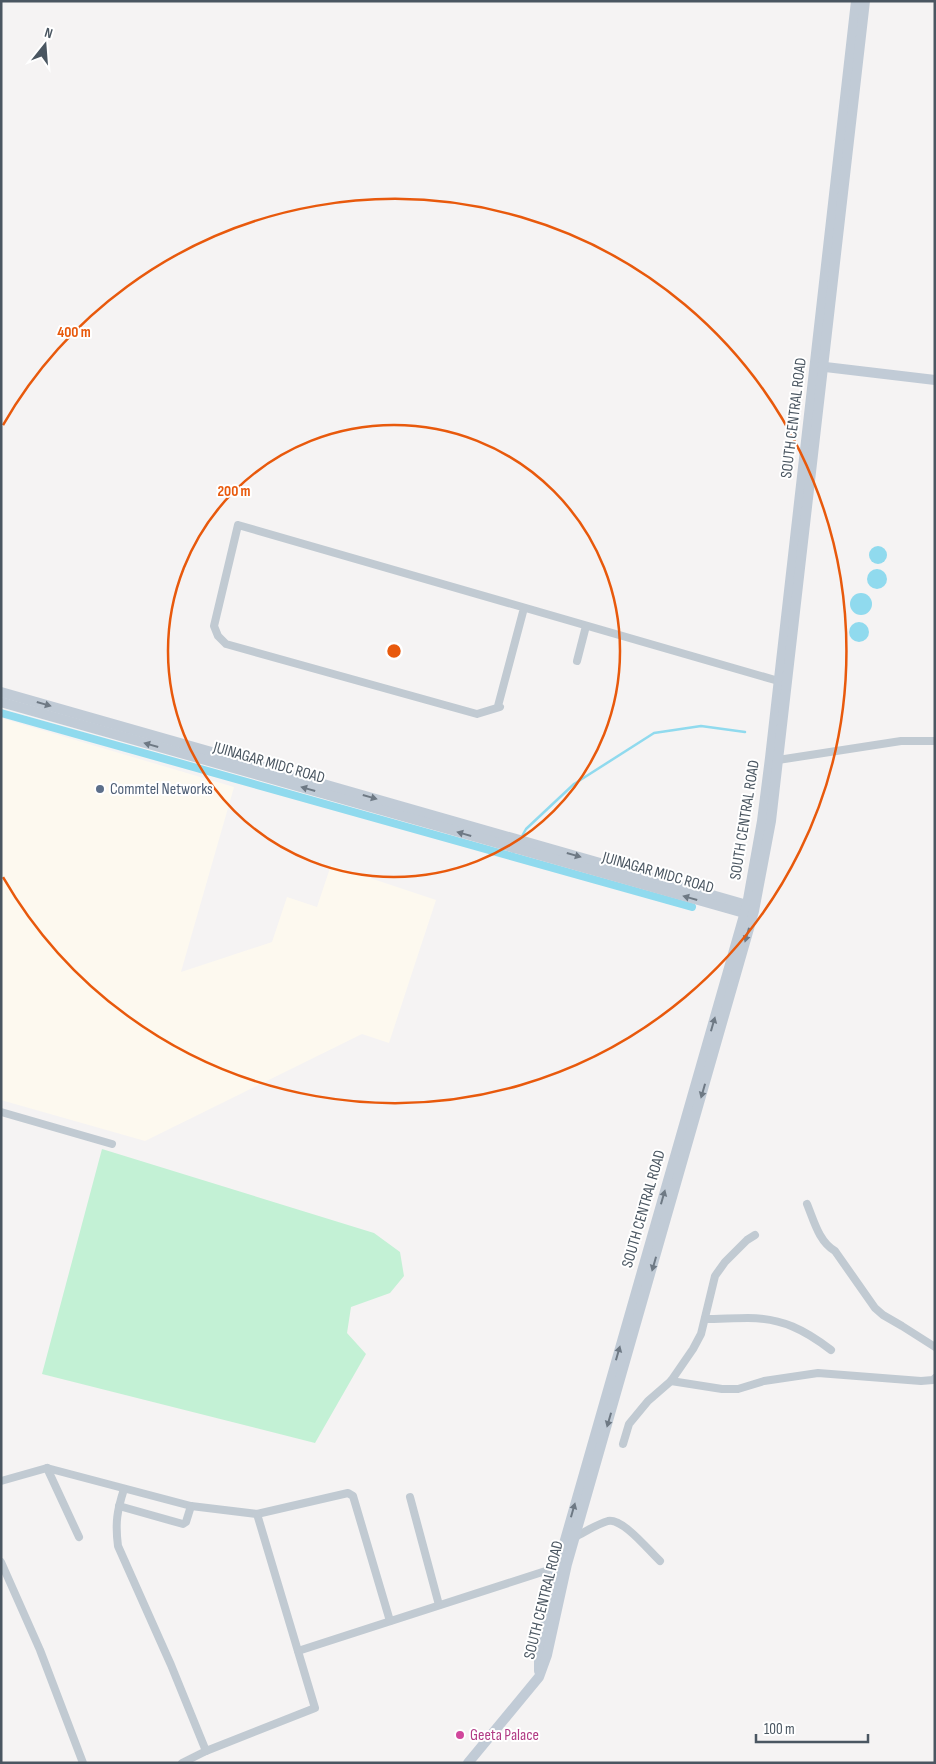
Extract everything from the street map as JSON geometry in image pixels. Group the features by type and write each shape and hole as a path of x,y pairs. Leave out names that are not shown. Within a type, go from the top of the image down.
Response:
{"street":[{"name":"SOUTH CENTRAL ROAD","path":"819,367 856,1"},
{"name":"SOUTH CENTRAL ROAD","path":"539,1677 539,1653 556,1568 612,1391 656,1241 771,821 774,759 819,367 865,1"},
{"path":"819,367 935,380"},
{"path":"524,608 498,706 500,707 477,714 226,644 218,636 214,626 238,524 783,682"},
{"path":"577,662 586,626"},
{"name":"JUINAGAR MIDC ROAD","path":"1,692 86,721 748,910"},
{"name":"JUINAGAR MIDC ROAD","path":"1,702 86,721"},
{"path":"774,759 901,741 935,741"},
{"path":"1,1112 112,1144"},
{"path":"807,1204 823,1241 835,1251 875,1308 883,1315 935,1347"},
{"path":"623,1444 629,1424 648,1401 671,1381 694,1349 701,1334 715,1276 725,1262 747,1240 755,1235"},
{"path":"705,1319 727,1320 748,1318 769,1320 797,1327 831,1350"},
{"path":"671,1381 722,1389 738,1389 764,1380 818,1373 921,1381 935,1378"},
{"name":"SOUTH CENTRAL ROAD","path":"539,1677 547,1655 567,1564 612,1391"},
{"path":"1,1481 47,1468 191,1506 257,1514 348,1494 353,1496 390,1621"},
{"path":"47,1468 79,1537"},
{"path":"124,1489 116,1527 118,1546 171,1664 206,1751"},
{"path":"410,1497 439,1605"},
{"path":"119,1506 183,1524 186,1522 191,1506"},
{"path":"182,1763 206,1751 315,1708 257,1514"},
{"path":"575,1537 609,1521 616,1522 625,1526 660,1561"},
{"path":"1,1562 40,1650 83,1763"},
{"path":"298,1651 567,1564"},
{"path":"468,1763 539,1677"}],"shaded area":[{"path":"1,718 234,787 181,972 272,942 287,897 317,907 331,865 436,900 389,1043 362,1034 145,1141 1,1100"}],"green space":[{"path":"102,1149 374,1233 400,1252 404,1276 390,1293 351,1307 347,1333 366,1354 315,1443 42,1374"}],"water":[{"path":"878,546 884,549 887,555 884,561 878,564 872,561 869,555 872,549"},
{"path":"873,569 881,569 887,575 887,583 881,589 873,589 867,583 867,575"},
{"path":"861,593 869,596 872,604 869,612 861,615 853,612 850,604 853,596"},
{"path":"855,622 863,622 869,628 869,636 863,642 855,642 849,636 849,628"}],"waterway":[{"path":"1,713 692,907"},
{"path":"521,838 526,829 574,784 654,733 701,726 745,732"},
{"path":"511,857 515,850"}],"place":[{"name":"Commtel Networks","path":"100,789"},
{"name":"Geeta Palace","path":"460,1735"}]}
